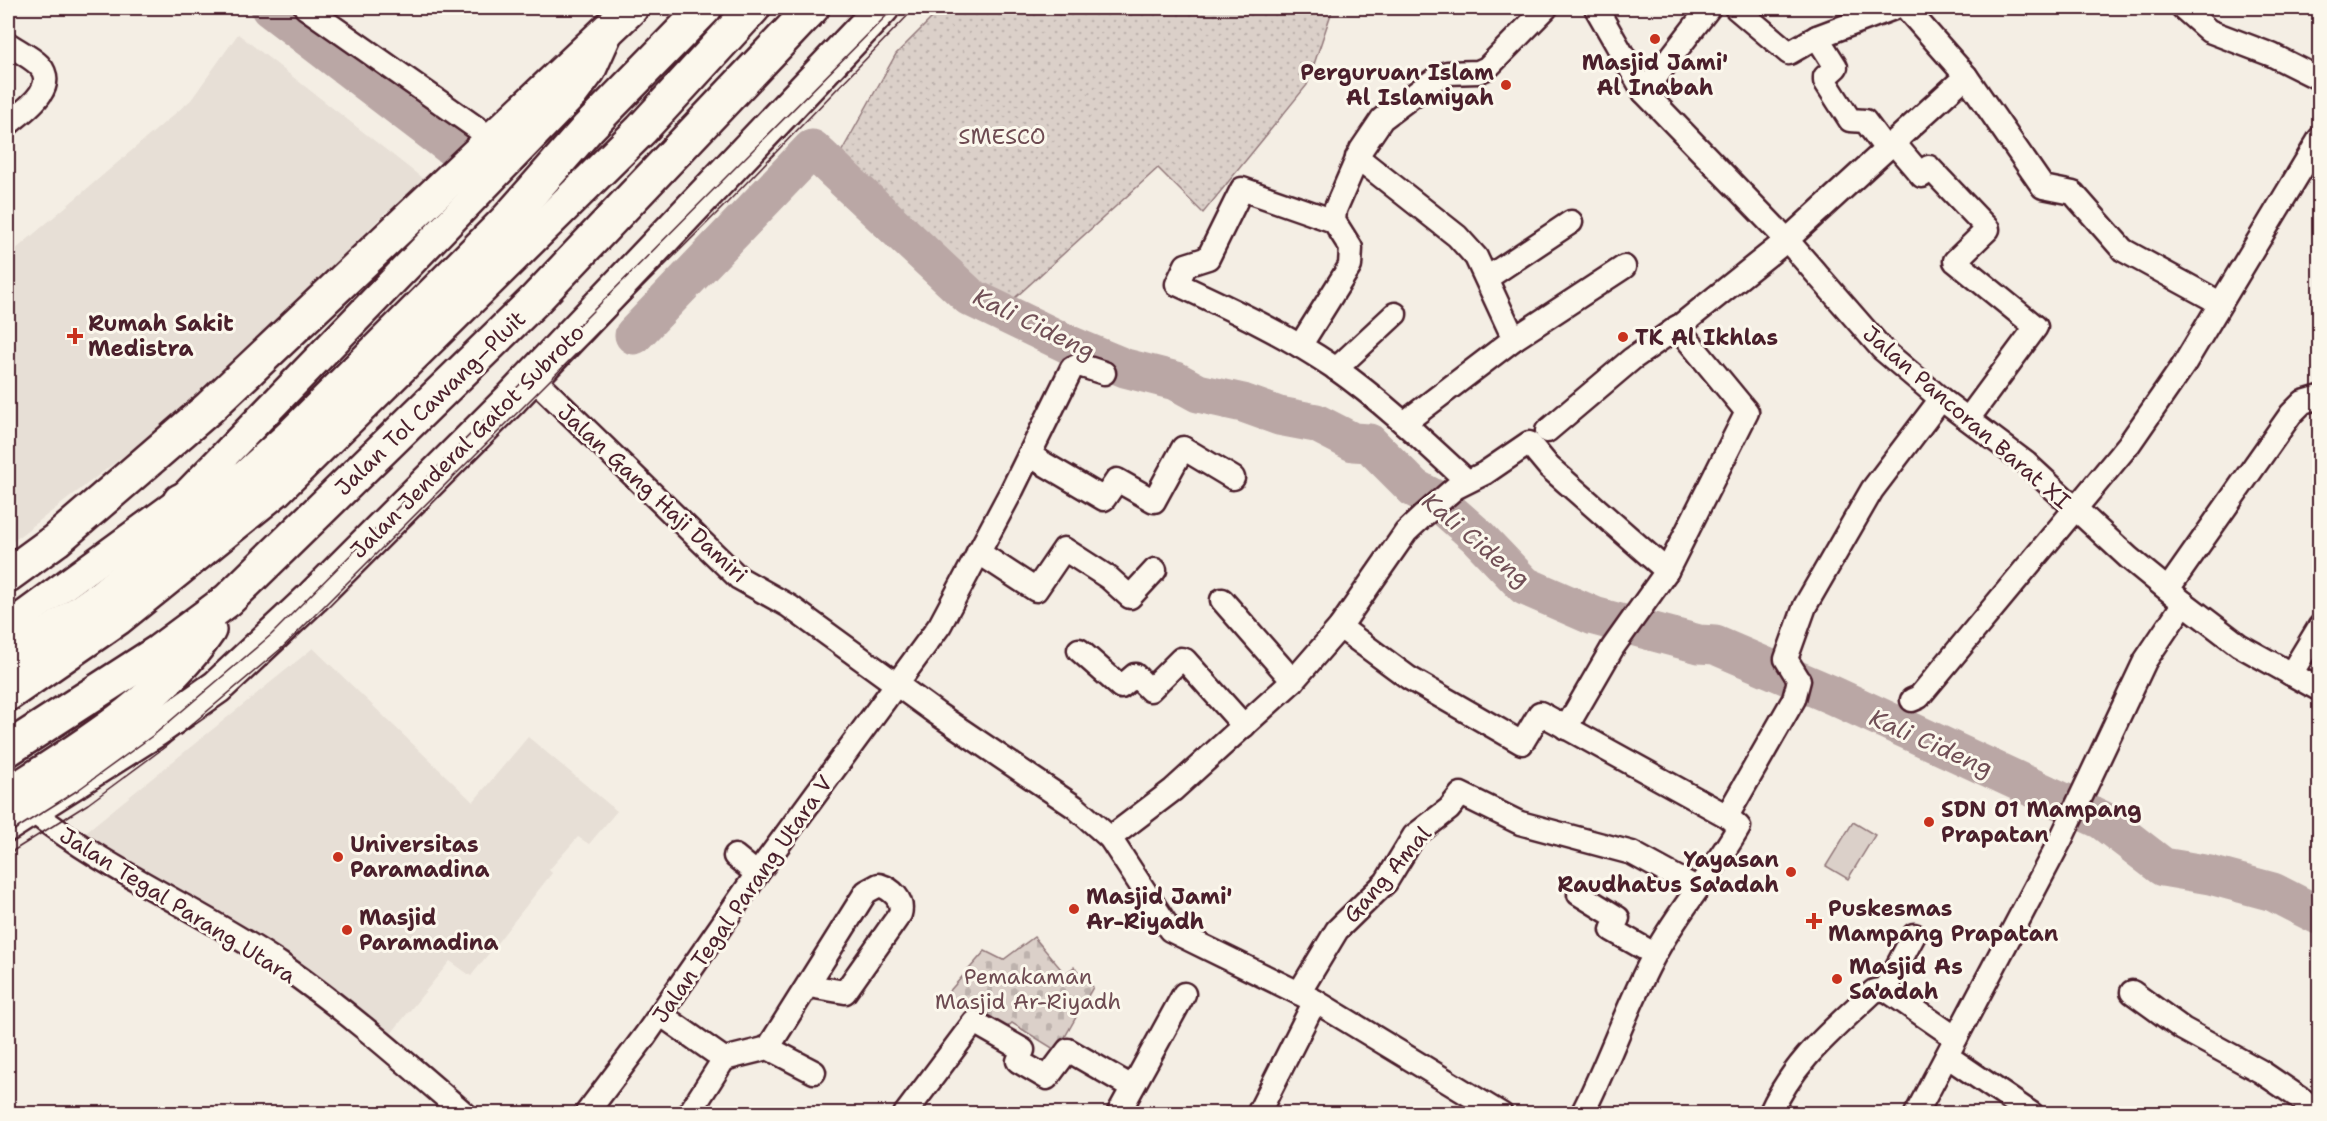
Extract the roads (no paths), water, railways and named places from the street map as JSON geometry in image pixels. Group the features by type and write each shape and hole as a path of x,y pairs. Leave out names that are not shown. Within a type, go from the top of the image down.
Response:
{"highway":[{"path":"8,663 101,597 221,500 291,436 507,220 588,128 705,8"},
{"name":"Jalan Tol Cawang–Pluit","path":"8,694 118,618 275,491 641,130 753,8"},
{"name":"Jalan Tol Cawang–Pluit","path":"8,749 158,652 228,600 534,301 812,8"},
{"name":"Jalan Jenderal Gatot Subroto","path":"15,810 217,687 313,597 532,377 882,8"},
{"path":"8,575 56,540 209,408 375,252 491,138 620,19"},
{"path":"173,506 214,484 333,374 505,191 588,128"},
{"path":"15,810 67,757 141,701 177,668 207,633 228,600"}],"main road":[{"path":"8,627 173,506 573,95 591,71 620,19"}],"street":[{"path":"306,8 491,138"},
{"path":"1300,346 1350,266 1351,248 1334,221 1335,210 1358,157 1382,119 1408,98 1447,73 1478,72 1487,68 1546,8"},
{"name":"Jalan Pancoran Barat XI","path":"1596,8 1644,92 1787,240 1869,337 1941,399 2026,463 2076,511 2176,596 2239,645 2319,690"},
{"path":"1644,92 1709,8"},
{"path":"1736,8 1785,52 1792,53 1817,37 1894,8"},
{"path":"1906,8 1966,76 2043,187 2073,193 2123,250 2220,303"},
{"path":"2183,8 2209,32 2272,55 2319,80"},
{"path":"1817,37 1836,67 1825,81 1850,120 1865,121 1922,176 1929,167 1988,229 1955,261 2036,327 1968,419"},
{"path":"8,44 39,65 45,75 44,86 37,100 8,123"},
{"path":"1110,838 1173,790 1293,681 1340,627 1406,532 1423,516 1461,484 1485,472 1538,437 1632,359 1677,327 1787,240 1966,76"},
{"path":"1912,700 1919,697 2004,593 2076,511 2128,444 2183,366 2319,138"},
{"path":"1358,157 1457,236 1476,256 1493,298 1514,339"},
{"path":"1334,221 1242,189 1208,258 1186,266 1177,284 1246,316 1336,369 1404,423 1461,484"},
{"path":"1486,278 1571,222"},
{"path":"1404,423 1514,339 1624,267"},
{"path":"1336,369 1395,314"},
{"path":"1566,728 1613,647 1667,571 1747,412 1677,327"},
{"name":"Jalan Tegal Parang Utara V","path":"586,1113 940,625 1072,368 1079,365 1104,373"},
{"name":"Jalan Gang Haji Damiri","path":"532,377 739,578 789,606 897,685 1075,807 1110,838 1170,930 1307,997 1501,1113"},
{"path":"1916,1113 2061,839 2176,596 2291,414 2303,402 2319,397"},
{"path":"1727,816 1797,689 1786,658 1805,606 1872,490 1941,399"},
{"path":"1538,437 1565,482 1667,571"},
{"path":"1029,455 1104,499 1118,480 1154,500 1183,448 1233,478"},
{"path":"978,552 1036,590 1064,549 1109,578 1130,597 1155,570"},
{"path":"1222,600 1293,681"},
{"path":"2291,674 2319,626"},
{"path":"1340,627 1409,678 1522,743 1540,713 1727,816 1739,827 1720,860 1696,888 1654,954 1582,1113"},
{"path":"1079,650 1121,687 1135,675 1149,690 1181,659 1185,660 1244,726"},
{"name":"Gang Amal","path":"1307,997 1337,930 1386,882 1414,836 1449,810 1461,794 1521,823 1632,853 1696,888"},
{"name":"Jalan Tegal Parang Utara","path":"15,810 173,899 280,964 393,1052 465,1113"},
{"path":"735,856 758,874"},
{"path":"768,1048 866,892 879,885 886,887 899,899 902,907 900,914 855,980 845,992 809,986"},
{"path":"1579,894 1618,918 1612,930 1654,954"},
{"path":"1885,989 1914,935"},
{"path":"1885,989 2032,1113"},
{"path":"1770,1113 1781,1089 1802,1059 1874,991 1885,989"},
{"path":"2132,992 2183,1029 2260,1071 2316,1108"},
{"path":"1118,1113 1184,994"},
{"path":"1258,1113 1307,997"},
{"path":"660,1014 724,1059"},
{"path":"905,1113 974,1022 1023,1050 1017,1061 1047,1078 1068,1050 1132,1087"},
{"path":"689,1113 724,1059 768,1048 814,1072"}],"waterway":[{"path":"270,8 456,150"},
{"name":"Kali Cideng","path":"634,335 812,149 970,297 1072,346 1125,368 1176,381 1198,393 1243,403 1279,416 1316,423 1353,442 1369,443 1414,488 1435,499 1478,537 1525,586 1594,616 1699,644 1715,645 1832,695 2102,820 2163,867 2210,875 2273,892 2320,916"}],"tram line":[{"path":"8,834 78,790 155,734 271,635 894,8"},
{"path":"8,854 88,804 165,747 283,647 726,204 915,8"}],"place":[{"name":"Masjid Jami' Al Inabah","path":"1655,39"},
{"name":"Perguruan Islam Al Islamiyah","path":"1506,85"},
{"name":"Rumah Sakit Medistra","path":"75,336"},
{"name":"TK Al Ikhlas","path":"1623,337"},
{"name":"SDN 01 Mampang Prapatan","path":"1929,822"},
{"name":"Universitas Paramadina","path":"338,857"},
{"name":"Yayasan Raudhatus Sa'adah","path":"1791,872"},
{"name":"Masjid Jami' Ar-Riyadh","path":"1074,909"},
{"name":"Puskesmas Mampang Prapatan","path":"1814,921"},
{"name":"Masjid Paramadina","path":"347,930"},
{"name":"Masjid As Sa'adah","path":"1837,979"}],"park label":[{"name":"SMESCO","path":"1002,136"},
{"name":"Pemakaman Masjid Ar-Riyadh","path":"1028,988"}]}
